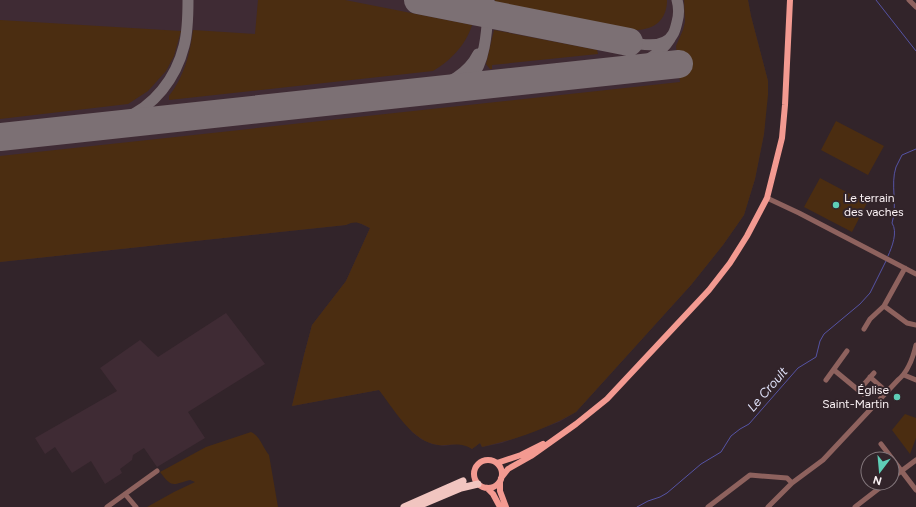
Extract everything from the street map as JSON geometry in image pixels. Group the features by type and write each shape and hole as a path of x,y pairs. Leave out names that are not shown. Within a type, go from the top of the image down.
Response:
{"highway":[{"path":"404,507 463,481"},
{"path":"416,507 461,488 478,484"}],"main road":[{"path":"487,488 494,487 501,480 508,469 531,456 576,424 607,399 708,290 721,275 736,253 767,198 779,152 785,111 790,0"},
{"path":"758,215 772,178"},
{"path":"497,463 521,455 558,436"},
{"path":"463,481 468,479 481,462 489,460 497,463 502,470 500,491 506,507"},
{"path":"474,472 475,481 487,488 493,494 500,507"}],"street":[{"path":"909,0 916,8"},
{"path":"767,198 916,274"},
{"path":"864,329 870,319 884,306 905,268"},
{"path":"884,306 907,323 916,325"},
{"path":"768,507 792,484 823,460 904,375 914,355 916,345"},
{"path":"826,380 847,351"},
{"path":"834,370 861,392 872,375 887,392"},
{"path":"904,375 916,380"},
{"path":"881,444 916,490"},
{"path":"902,471 916,460"},
{"path":"107,507 158,471"},
{"path":"708,507 750,475 787,478 792,484"},
{"path":"855,507 876,491"},
{"path":"125,494 136,507"}],"shaded area":[{"path":"0,0 748,0 768,81 764,134 755,179 744,215 723,245 691,285 576,412 559,422 502,443 482,447 480,443 472,449 465,444 444,446 432,444 421,439 412,432 379,390 292,406 312,325 346,281 370,228 357,222 352,222 346,225 0,262"},
{"path":"258,0 345,0 472,25 466,39 457,52 433,71 169,100 169,96 179,81 186,65 193,30 255,34"},
{"path":"495,0 667,0 667,2 662,19 649,28 637,30 495,2"},
{"path":"684,0 748,0 768,81 768,95 764,134 755,179 744,215 723,245 691,285 576,412 531,433 482,447 480,443 472,449 462,445 433,444 417,436 409,429 379,390 292,406 312,325 346,281 370,228 355,222 346,225 0,262 0,156 680,82 676,46 685,22"},
{"path":"0,20 181,31 174,56 166,71 148,91 128,104 0,119"},
{"path":"494,30 597,50 598,54 492,65 492,69 490,69 486,64"},
{"path":"836,121 884,146 868,175 821,150"},
{"name":"Le terrain des vaches","path":"820,178 867,203 852,232 804,207"},
{"path":"226,313 265,364 188,412 205,438 157,467 144,448 133,455 132,460 120,469 122,473 105,484 91,461 72,473 55,447 45,454 35,438 117,391 100,368 140,340 158,357"},
{"path":"905,414 916,418 916,438 910,454 892,430"},
{"path":"251,432 259,439 269,455 278,507 147,507 195,482 190,480 173,484 167,481 160,472 206,447"}],"waterway":[{"name":"Le Croult","path":"876,0 916,51"},
{"name":"Le Croult","path":"888,256 893,244 894,235 894,227 892,223 894,216 894,174 902,155 916,149"},
{"name":"Le Croult","path":"637,507 667,493 701,464 721,452 731,436 749,424 798,368 816,357 820,341 824,334 860,304 870,293 886,261"}],"taxiway":[{"path":"90,127 115,122 134,114 154,99 162,90 175,69 184,46 187,29 188,0"},
{"path":"450,6 466,4 474,0"},
{"path":"451,88 471,78 480,61 487,30 489,0"},
{"path":"629,42 653,45 665,42 669,39 673,34 678,19 677,0"},
{"path":"621,70 655,55 670,39"},
{"path":"427,91 442,85 463,73 478,54"}],"runway":[{"path":"418,0 629,42"},
{"path":"0,137 679,64"}],"place":[{"name":"Le terrain des vaches","path":"836,205"},
{"name":"Église Saint-Martin","path":"897,397"}]}
